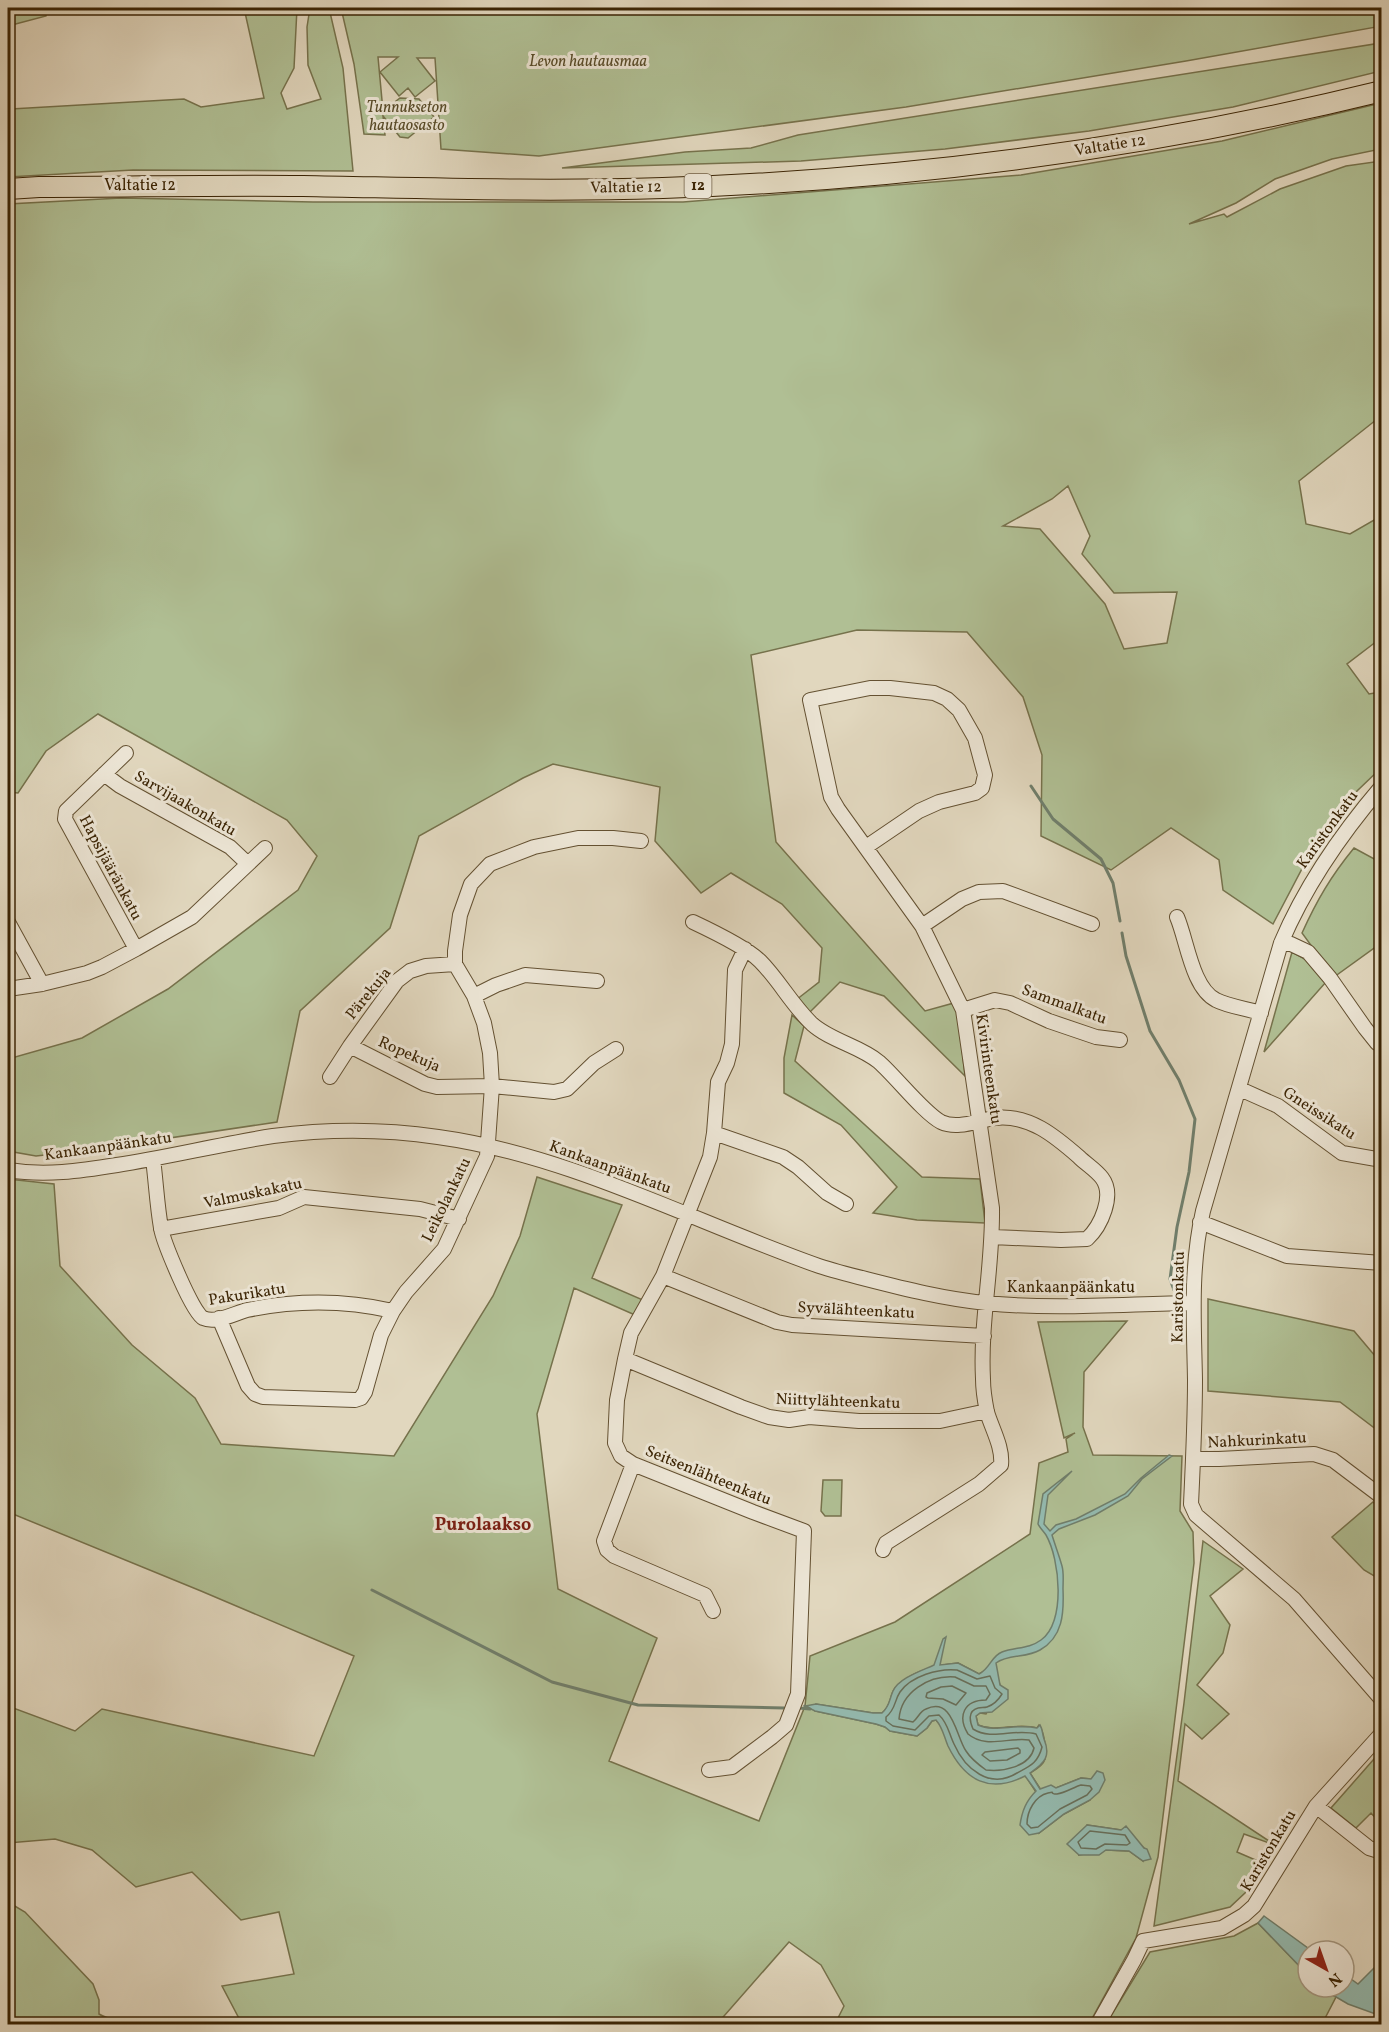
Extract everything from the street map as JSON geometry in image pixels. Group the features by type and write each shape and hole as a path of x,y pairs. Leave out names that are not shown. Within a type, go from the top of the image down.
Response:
{"highway":[{"name":"Valtatie 12","path":"8,189 302,186 614,189 841,178 1019,160 1114,145 1222,127 1382,91"}],"street":[{"name":"Kivirinteenkatu","path":"866,847 919,811 939,802 975,793 982,788 985,775 975,738 959,710 947,699 934,693 870,688 810,700 831,797 866,847 922,926 963,1010 990,1188 992,1237 988,1266 983,1380 987,1411 999,1448 1001,1465 979,1484 886,1543 883,1550"},
{"name":"Hapsijääränkatu","path":"126,753 66,811 65,819 136,950"},
{"name":"Sarvijaakonkatu","path":"104,774 120,786 230,848 248,864"},
{"name":"Karistonkatu","path":"1382,786 1315,874 1300,900 1281,943 1200,1222 1195,1251 1193,1303 1195,1412 1191,1504 1196,1515 1294,1599 1382,1700"},
{"path":"455,964 460,915 471,884 490,864 534,847 578,838 640,841"},
{"path":"8,989 42,984 94,970 136,950 192,917 265,848"},
{"path":"922,926 962,899 979,892 1004,891 1092,924"},
{"path":"1177,917 1194,969 1209,996 1220,1002 1261,1013"},
{"path":"8,922 42,984"},
{"path":"693,922 745,950 760,961 789,999 813,1025 876,1060 941,1122 956,1125 995,1118 1016,1118 1036,1125 1054,1135 1084,1161 1101,1177 1108,1190 1099,1225 1087,1239 992,1237"},
{"path":"1281,943 1308,952 1330,978 1365,1028 1377,1043 1382,1045"},
{"name":"Seitsenlähteenkatu","path":"709,1770 732,1767 786,1725 798,1694 804,1531 633,1464 621,1456 615,1443 617,1400 632,1333 663,1276 710,1157 718,1082 727,1063 732,1044 735,970 745,950"},
{"name":"Leikolankatu","path":"219,1318 248,1386 255,1394 262,1397 355,1400 361,1398 365,1392 381,1335 393,1311 406,1292 444,1249 487,1156 492,1086 490,1053 484,1023 474,996 455,964"},
{"name":"Pärekuja","path":"330,1077 397,981 410,971 426,966 455,964"},
{"path":"474,996 525,975 597,981"},
{"name":"Sammalkatu","path":"963,1010 995,1000 1096,1037 1120,1040"},
{"name":"Ropekuja","path":"350,1046 425,1084 438,1087 492,1086 554,1092 567,1089 594,1063 616,1049"},
{"name":"Gneissikatu","path":"1240,1089 1278,1106 1342,1153 1382,1160"},
{"name":"Kankaanpäänkatu","path":"8,1170 44,1174 153,1159 272,1136 308,1132 434,1136 543,1160 821,1267 920,1292 986,1303 1065,1306 1193,1303"},
{"path":"714,1132 783,1157 827,1193 846,1204"},
{"name":"Pakurikatu","path":"153,1159 161,1229 166,1246 196,1312 202,1318 210,1320 247,1310 330,1302 363,1304 393,1311"},
{"name":"Valmuskakatu","path":"161,1229 279,1209 304,1197 420,1209 459,1219"},
{"path":"1200,1222 1287,1256 1382,1263"},
{"name":"Syvälähteenkatu","path":"663,1276 767,1318 792,1325 984,1336"},
{"name":"Niittylähteenkatu","path":"625,1359 741,1407 769,1417 789,1420 809,1418 859,1421 940,1421 987,1411"},
{"name":"Nahkurinkatu","path":"1193,1459 1314,1454 1333,1460 1382,1497"},
{"path":"633,1464 604,1541 607,1550 614,1556 705,1594 713,1611"},
{"name":"Karistonkatu","path":"1098,2025 1143,1941 1222,1928 1244,1916 1254,1906 1316,1806 1382,1733"},
{"path":"1316,1806 1369,1848 1382,1852"}],"green space":[{"path":"8,8 14,10 46,8 46,16 8,26"},
{"path":"244,8 297,8 294,68 281,93 287,109 321,99 308,65 307,27 310,8 329,8 343,68 353,171 133,170 8,177 8,106 11,109 184,99 201,107 264,98"},
{"name":"Levon hautausmaa","path":"341,8 1381,8 1382,26 906,107 539,156 441,149 435,58 417,58 435,81 415,97 408,88 399,96 380,72 398,57 378,57 383,111 400,98 419,99 434,117 408,138 400,137 383,116 385,135 364,134 354,64"},
{"path":"1381,43 1381,71 1233,107 1089,131 945,149 801,161 562,168 685,152 751,148 798,135"},
{"path":"1381,103 1381,149 1332,159 1275,179 1236,203 1189,224 1224,214 1227,217 1280,189 1346,166 1381,161 1381,416 1299,481 1306,524 1350,534 1381,516 1381,638 1347,664 1369,694 1381,692 1381,768 1357,791 1304,865 1273,924 1223,890 1219,860 1171,828 1111,870 1041,836 1042,755 1023,697 967,632 857,630 751,655 776,842 925,1011 954,1003 958,1012 965,1076 884,996 840,982 809,1013 796,1000 819,982 822,948 782,904 731,873 701,893 655,841 660,787 553,764 523,778 419,836 390,928 300,1011 277,1122 36,1156 8,1151 8,1059 82,1038 168,989 298,890 317,856 287,820 98,714 46,751 18,793 8,792 8,204 121,198 313,202 683,202 1021,175 1222,141","holes":["1068,486 1090,536 1082,554 1114,593 1177,592 1167,643 1124,649 1105,604 1040,529 1003,526 1052,499"]},
{"path":"1354,848 1376,860 1381,848 1381,943 1334,977 1302,933 1325,889"},
{"path":"1292,952 1312,963 1326,982 1264,1052"},
{"path":"792,1015 804,1026 795,1061 922,1177 980,1179 985,1223 917,1220 873,1213 897,1187 841,1125 784,1093 784,1058"},
{"path":"537,1177 622,1205 592,1278 643,1300 635,1315 574,1288 537,1414 558,1589 657,1638 609,1761 759,1821 805,1706 810,1656 895,1622 1030,1534 1039,1463 1068,1452 1066,1439 1075,1433 1064,1438 1038,1322 1127,1321 1084,1372 1083,1427 1093,1455 1182,1456 1180,1511 1193,1532 1194,1563 1158,1857 1136,1938 1089,2024 835,2024 844,2006 821,1965 789,1942 717,2024 242,2024 222,1986 294,1974 279,1912 241,1920 192,1872 136,1887 92,1850 55,1839 8,1843 8,1706 75,1731 102,1709 314,1756 354,1656 8,1512 8,1179 54,1184 60,1266 132,1345 195,1398 221,1444 394,1456 493,1296 520,1236","holes":["958,1663 979,1674 984,1671 996,1673 1000,1685 986,1714 980,1713 976,1716 978,1725 992,1728 1021,1726 1037,1728 1039,1725 1045,1742 1045,1759 1041,1766 1030,1773 1041,1790 1056,1788 1081,1778 1091,1779 1090,1800 1064,1814 1039,1833 1036,1792 1025,1775 941,1726 936,1720 932,1721 917,1736 890,1731 876,1724 815,1711 816,1704 882,1713 895,1688 908,1677 933,1667","1087,1825 1121,1830 1144,1848 1143,1861 1129,1851 1105,1850 1079,1855"]},
{"path":"1208,1299 1354,1331 1381,1363 1381,1433 1340,1402 1208,1391"},
{"path":"823,1480 842,1480 841,1516 825,1516 821,1511"},
{"path":"1373,1502 1381,1509 1379,1549 1381,1552 1381,1580 1364,1570 1332,1537"},
{"path":"1203,1541 1243,1569 1210,1596 1230,1625 1223,1653 1197,1685 1229,1714 1202,1739 1185,1724 1178,1781 1275,1845 1244,1834 1237,1852 1265,1864 1246,1892 1230,1907 1154,1926 1184,1703"},
{"path":"1381,1751 1381,1824 1371,1813 1356,1828 1331,1808"},
{"path":"8,1902 25,1912 93,1984 99,2000 99,2014 132,2024 8,2024"},
{"path":"1258,1923 1296,1963 1296,1999 1335,1999 1322,2024 1106,2024 1150,1952 1234,1936"}],"water":[{"path":"1169,1455 1172,1456 1142,1479 1128,1496 1095,1515 1059,1529 1052,1535 1063,1574 1063,1607 1058,1631 1048,1645 1040,1650 1006,1658 996,1663 1000,1685 1008,1690 1008,1699 992,1712 980,1713 976,1716 978,1725 991,1728 1037,1728 1040,1725 1047,1755 1040,1766 1030,1773 1040,1789 1051,1785 1056,1788 1081,1778 1091,1779 1097,1771 1103,1773 1105,1780 1099,1792 1090,1800 1064,1814 1039,1833 1029,1835 1020,1825 1025,1807 1036,1791 1025,1776 1001,1784 990,1784 971,1776 955,1758 936,1720 932,1721 917,1736 890,1731 876,1724 815,1711 805,1706 816,1704 882,1713 900,1682 934,1665 943,1639 946,1637 940,1665 958,1663 979,1674 998,1654 1032,1645 1041,1640 1049,1632 1054,1620 1058,1590 1055,1559 1046,1535 1038,1524 1043,1494 1072,1471 1048,1495 1044,1524 1050,1531 1056,1525 1076,1519 1125,1494"},
{"path":"1087,1825 1121,1830 1126,1826 1147,1849 1151,1859 1143,1861 1129,1851 1106,1850 1099,1855 1079,1855 1067,1844"},
{"path":"1264,1916 1296,1939 1296,1963 1258,1923"},
{"path":"1381,1961 1381,2016 1339,1999 1356,1999 1356,1983 1358,1984"}],"waterway":[{"path":"1031,786 1053,819 1101,859 1113,883 1120,921"},
{"path":"1122,933 1126,956 1150,1031 1179,1080 1195,1119 1189,1172 1177,1227 1170,1279 1174,1290"},
{"path":"372,1590 552,1682 638,1705 784,1708"},
{"path":"799,1708 810,1709 805,1706"}],"district":[{"name":"Purolaakso","path":"483,1525"}],"park label":[{"name":"Tunnukseton hautaosasto","path":"407,117"}]}
